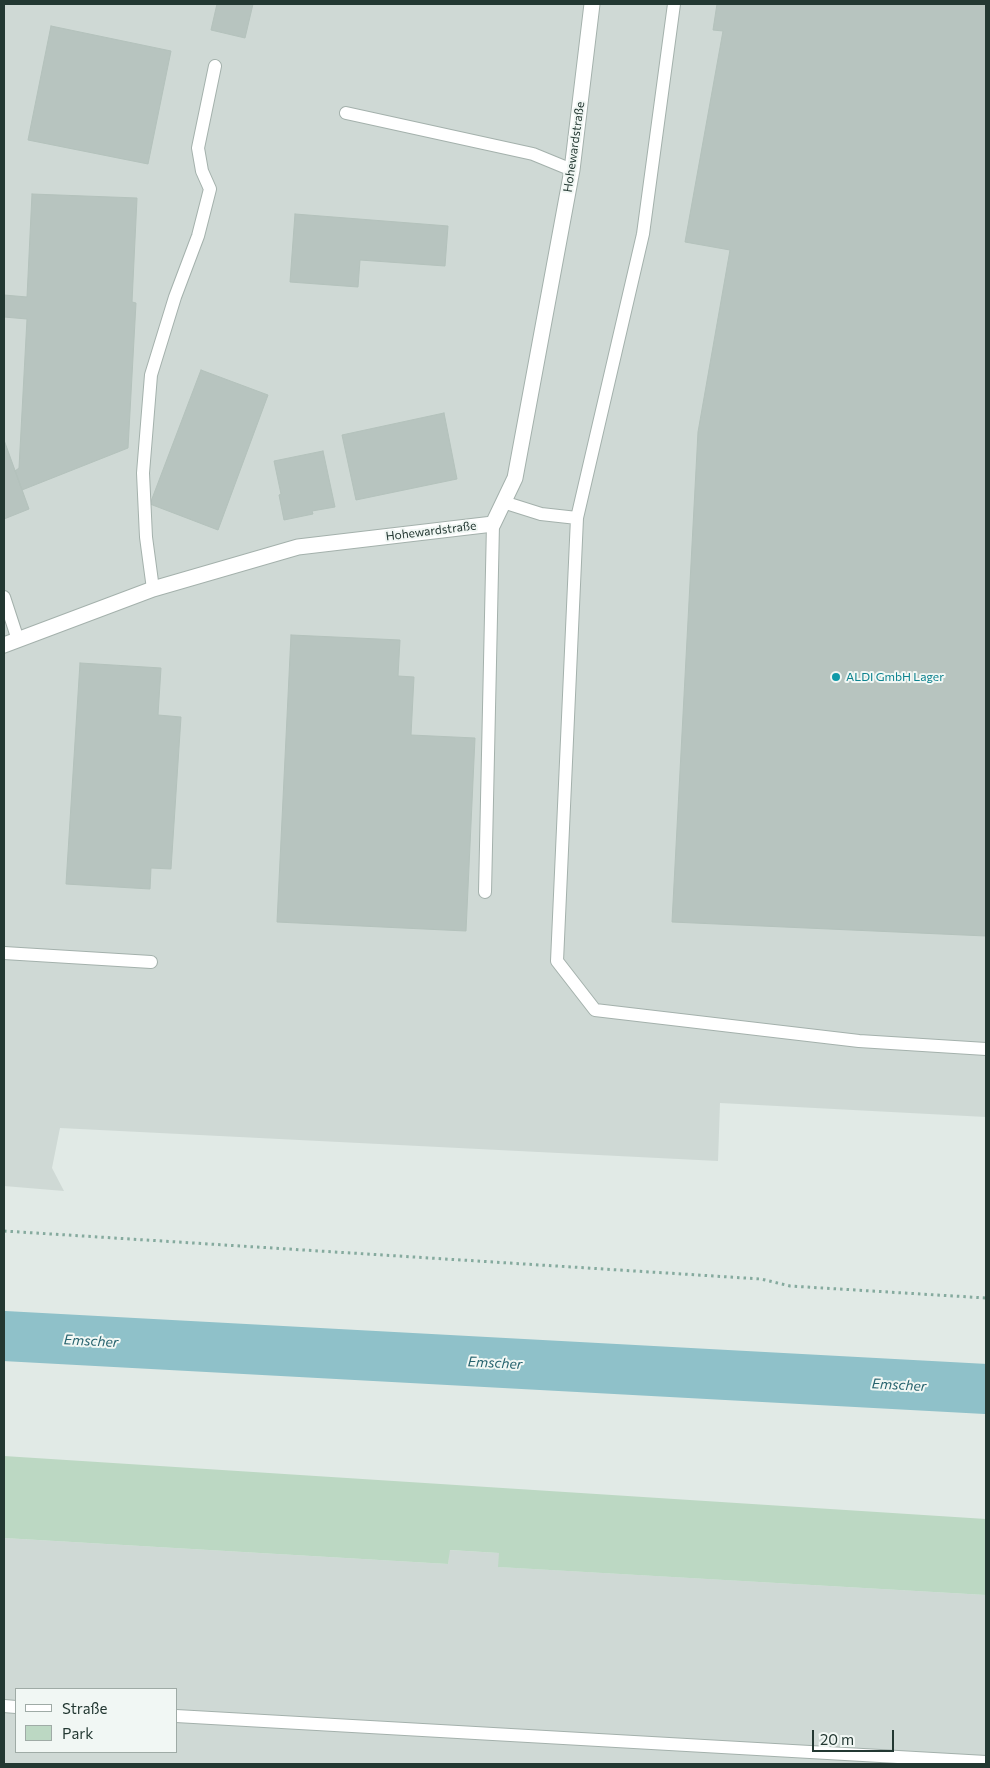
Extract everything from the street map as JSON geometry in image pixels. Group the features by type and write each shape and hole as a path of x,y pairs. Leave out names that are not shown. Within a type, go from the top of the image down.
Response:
{"street":[{"name":"Hohewardstraße","path":"11,643 153,589 298,547 493,524 515,478 572,170 592,4"}],"lane":[{"path":"674,4 643,234 577,518 557,962 595,1010 859,1041 986,1049"},
{"path":"153,589 146,537 143,473 151,375 198,236 210,189 202,171 198,148 215,66"},
{"path":"346,114 533,154 572,170"},
{"path":"503,502 541,514 577,518"},
{"path":"485,892 493,524"},
{"path":"4,598 11,643"},
{"path":"4,953 151,962"},
{"path":"178,1716 986,1762"}],"path":[{"path":"4,1231 751,1279 790,1286 986,1298"}],"shaded area":[{"path":"4,4 986,4 986,1117 720,1103 718,1161 60,1128 52,1168 64,1191 4,1186"},
{"path":"4,1538 448,1564 449,1550 499,1553 499,1567 986,1595 986,1764 4,1764"}],"green space":[{"path":"4,1456 986,1519 986,1595 498,1567 499,1553 450,1550 448,1564 4,1538"}],"building":[{"path":"217,4 253,4 245,38 211,30"},
{"name":"ALDI GmbH Lager","path":"717,4 986,4 986,936 672,922 698,432 730,250 685,242 723,31 713,30"},
{"path":"51,26 171,51 148,164 28,140"},
{"path":"32,194 137,198 132,302 136,303 128,448 22,490 15,471 19,468 27,319 4,317 4,295 27,297"},
{"path":"295,214 448,226 445,266 360,260 358,287 290,282"},
{"path":"201,370 268,395 218,530 150,504"},
{"path":"444,413 457,479 356,500 342,435"},
{"path":"4,440 29,509 4,519"},
{"path":"323,451 335,507 312,511 313,514 284,520 274,461"},
{"path":"291,635 400,640 398,676 414,677 411,735 475,738 466,931 277,922"},
{"path":"80,663 161,668 158,715 181,717 171,869 151,868 150,889 66,884"}],"waterway":[{"name":"Emscher","path":"4,1336 986,1389"}],"place":[{"name":"ALDI GmbH Lager","path":"836,677"}]}
